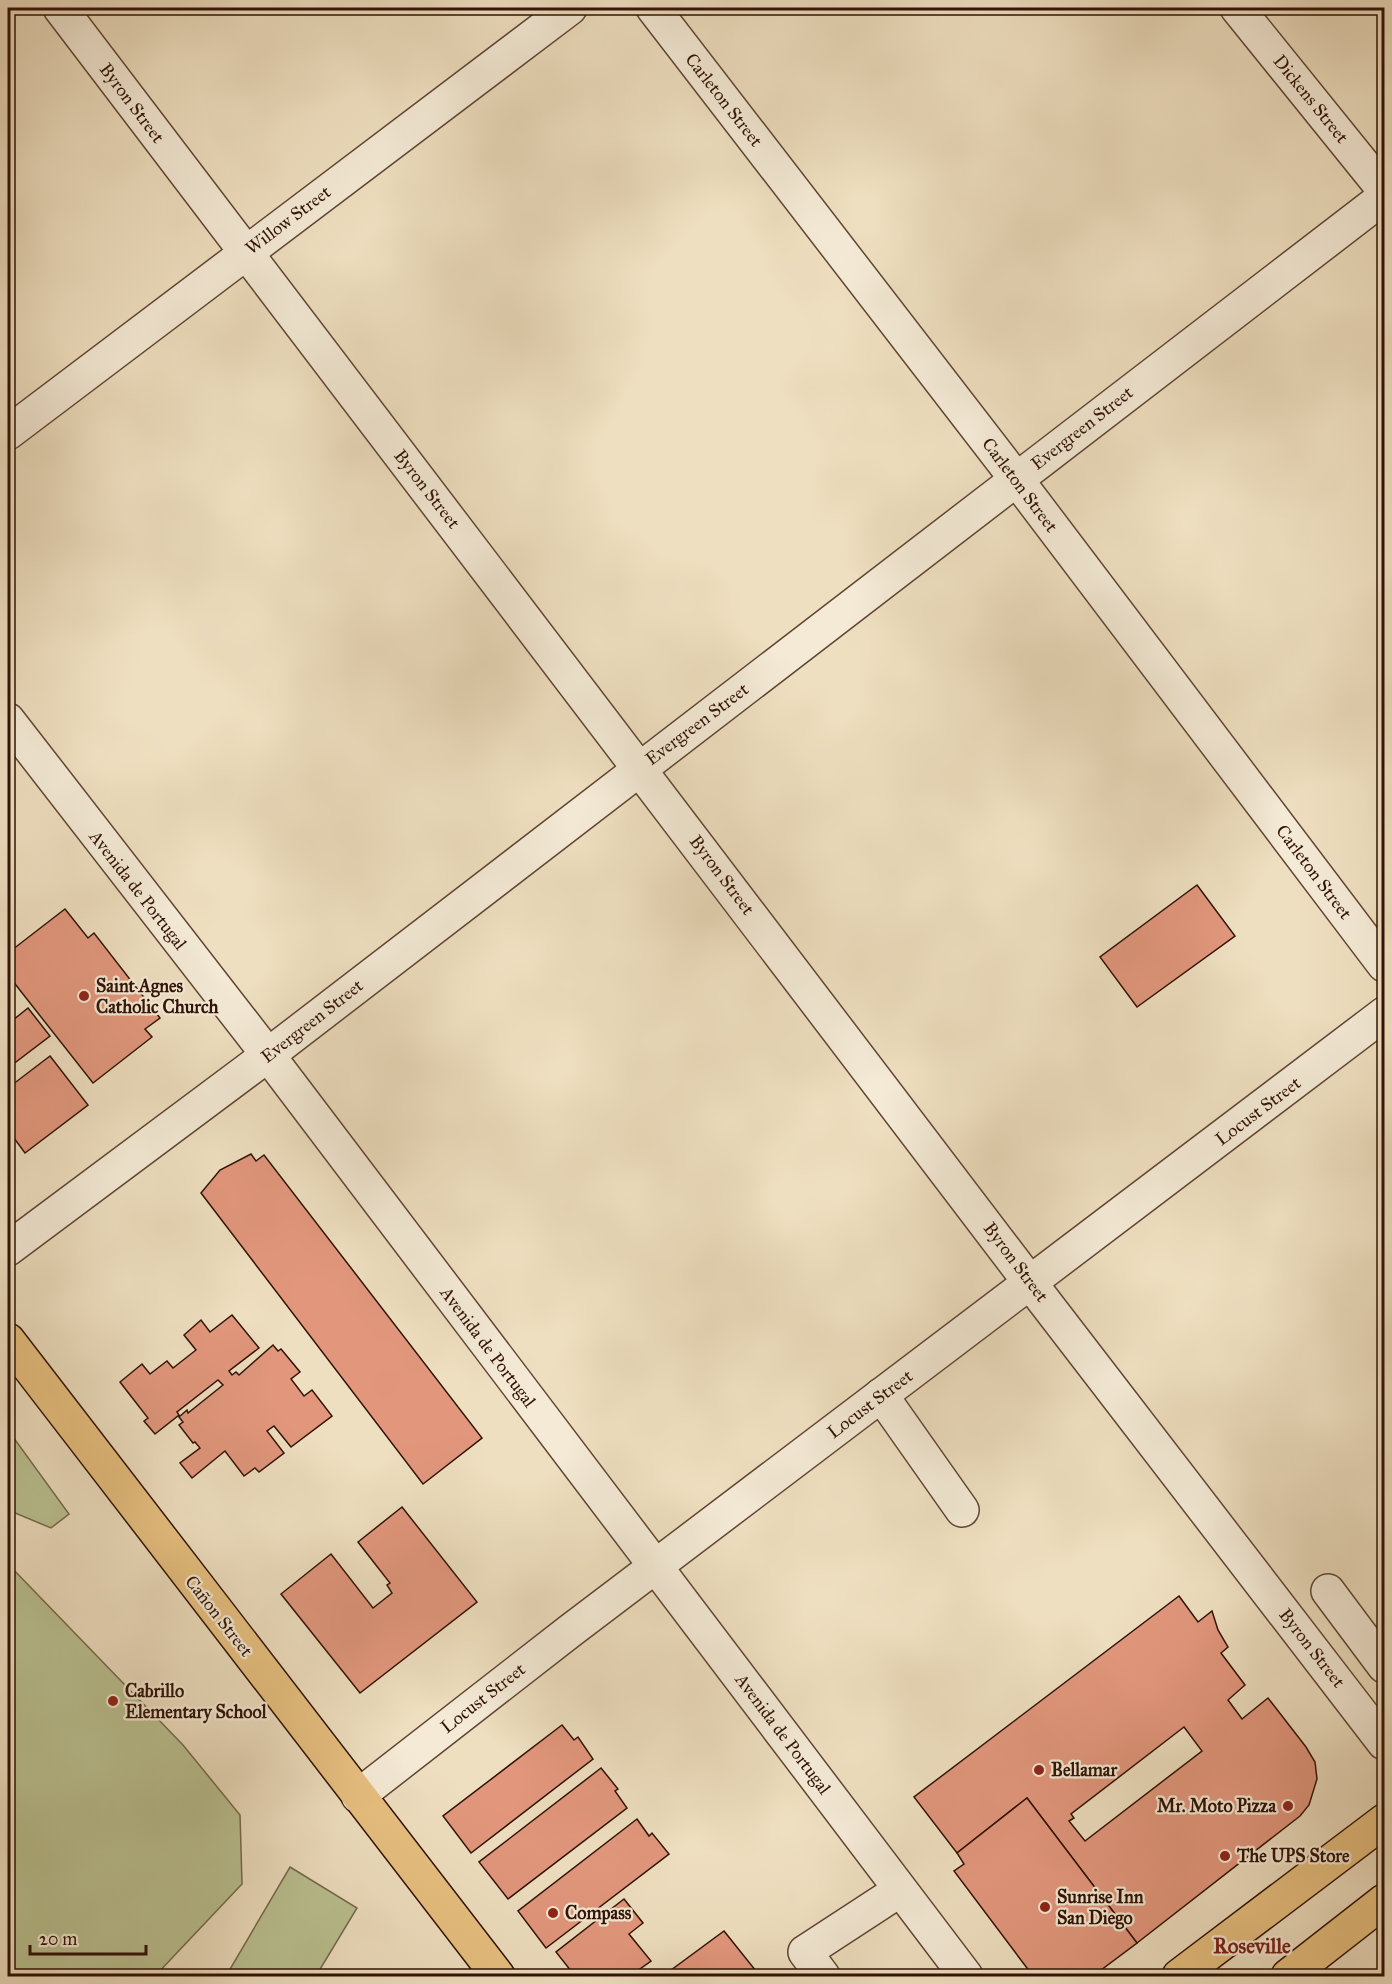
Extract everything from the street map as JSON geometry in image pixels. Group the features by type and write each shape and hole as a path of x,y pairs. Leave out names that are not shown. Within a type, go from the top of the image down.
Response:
{"main road":[{"name":"Cañon Street","path":"8,1340 498,1977"},
{"path":"1179,1977 1384,1821"},
{"path":"1288,1977 1384,1901"}],"street":[{"name":"Byron Street","path":"60,8 640,767 1031,1284 1384,1743"},
{"name":"Willow Street","path":"8,433 570,8"},
{"name":"Carleton Street","path":"653,8 1017,480 1384,965"},
{"name":"Dickens Street","path":"1237,8 1384,190"},
{"name":"Evergreen Street","path":"8,1249 268,1055 1384,196"},
{"name":"Avenida de Portugal","path":"8,720 268,1055 966,1977"},
{"name":"Locust Street","path":"358,1796 570,1631 1031,1284 1384,1014"},
{"path":"881,1395 962,1510"},
{"path":"1328,1591 1379,1659 1335,1679"},
{"path":"824,1977 805,1952 900,1890"}],"green space":[{"path":"8,1430 69,1514 51,1528 8,1510"},
{"path":"8,1564 183,1745 240,1815 242,1884 155,1976 8,1976"},
{"path":"290,1867 357,1908 316,1976 226,1976"}],"building":[{"path":"1197,885 1235,936 1137,1007 1100,957"},
{"name":"Saint Agnes Catholic Church","path":"65,909 88,938 94,933 160,1018 145,1029 152,1037 93,1083 8,975 8,953"},
{"path":"28,1008 50,1036 8,1068 8,1024"},
{"path":"50,1056 88,1105 25,1153 8,1130 8,1088"},
{"path":"251,1154 256,1161 264,1155 482,1438 423,1484 201,1193 220,1170"},
{"path":"232,1315 259,1348 229,1371 232,1375 236,1372 239,1375 273,1345 278,1351 281,1349 300,1372 291,1379 304,1396 312,1390 332,1416 291,1447 274,1426 267,1431 284,1453 259,1472 255,1468 244,1476 225,1451 192,1478 180,1463 200,1448 179,1425 183,1422 179,1417 187,1410 188,1413 223,1385 218,1380 177,1412 179,1415 155,1434 144,1421 148,1418 120,1382 142,1364 150,1374 167,1361 173,1368 196,1350 184,1335 201,1320 210,1332"},
{"path":"402,1507 477,1602 360,1693 281,1594 331,1554 373,1608 392,1593 387,1585 390,1583 358,1542"},
{"name":"Bellamar","path":"1179,1596 1198,1622 1212,1611 1218,1630 1228,1647 1221,1653 1245,1685 1228,1700 1242,1719 1268,1698 1306,1747 1315,1762 1317,1779 1309,1805 1300,1816 1137,1943 1027,1798 957,1853 914,1797","holes":["1184,1727 1202,1751 1085,1841 1069,1821 1074,1818 1071,1814"]},
{"path":"562,1725 574,1740 578,1737 593,1759 471,1853 443,1816"},
{"path":"601,1768 618,1789 615,1791 627,1808 508,1899 479,1862"},
{"name":"Sunrise Inn San Diego","path":"1027,1798 1137,1943 1093,1976 1033,1976 954,1871 964,1864 957,1853"},
{"path":"637,1819 649,1836 652,1833 669,1854 546,1948 518,1911"},
{"path":"624,1899 643,1923 629,1934 651,1961 630,1976 575,1976 556,1952"},
{"path":"724,1931 760,1976 663,1976"}],"place":[{"name":"Saint Agnes Catholic Church","path":"84,996"},
{"name":"Cabrillo Elementary School","path":"113,1701"},
{"name":"Bellamar","path":"1039,1770"},
{"name":"Mr. Moto Pizza","path":"1288,1806"},
{"name":"The UPS Store","path":"1225,1856"},
{"name":"Sunrise Inn San Diego","path":"1045,1907"},
{"name":"Compass","path":"553,1913"}],"district":[{"name":"Roseville","path":"1252,1946"}]}
